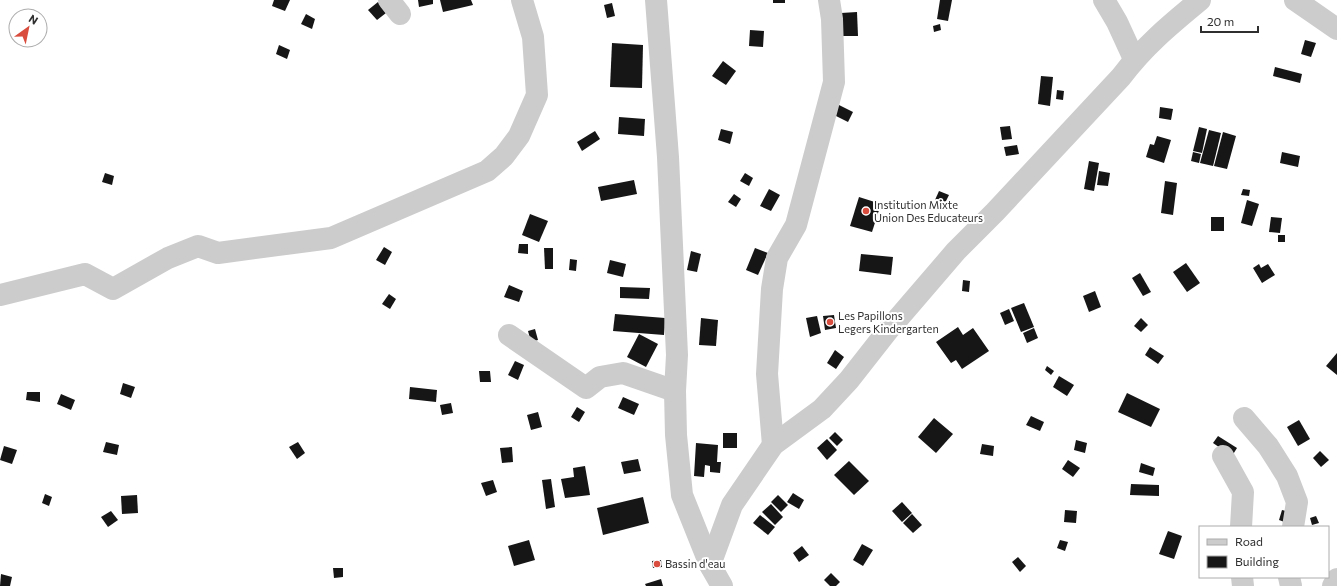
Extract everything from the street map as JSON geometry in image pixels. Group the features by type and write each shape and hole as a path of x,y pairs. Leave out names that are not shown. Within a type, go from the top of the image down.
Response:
{"street":[{"path":"0,295 84,274 113,289 168,258 198,246 218,253 331,238 487,171 504,156 519,136 536,95 533,38 522,0"},
{"path":"656,0 669,172 677,355 675,391 676,435 682,495 720,586"},
{"path":"773,445 767,374 772,289 777,258 796,225 834,82 832,19 829,0"},
{"path":"1104,0 1117,22 1134,59"},
{"path":"710,565 732,505 773,445 822,409 849,380 889,329 956,251 995,212 1121,77 1134,59 1157,35 1200,0"},
{"path":"1295,0 1337,29"},
{"path":"509,335 586,388 600,377 624,373 675,391"},
{"path":"1244,418 1268,446 1287,476 1297,502 1293,526"},
{"path":"1223,456 1243,492 1242,526"},
{"path":"1333,586 1337,579"}],"building":[{"path":"274,0 290,0 285,11 272,6"},
{"path":"418,0 433,0 433,4 419,7"},
{"path":"440,0 471,0 473,5 443,12"},
{"path":"773,0 785,0 785,3 773,3"},
{"path":"940,0 952,0 948,21 937,19"},
{"path":"378,2 386,13 377,20 368,10"},
{"path":"612,3 615,16 607,18 604,5"},
{"path":"857,12 858,36 842,36 841,13"},
{"path":"306,14 315,19 312,29 301,24"},
{"path":"940,24 941,30 934,32 933,26"},
{"path":"750,30 764,31 763,47 749,46"},
{"path":"1305,40 1316,43 1311,57 1301,54"},
{"path":"612,43 643,45 642,88 610,87"},
{"path":"279,45 290,50 287,59 276,54"},
{"path":"723,61 736,71 726,85 712,76"},
{"path":"1275,67 1302,74 1300,83 1273,76"},
{"path":"1041,76 1053,77 1050,106 1038,104"},
{"path":"1057,90 1064,91 1063,100 1056,99"},
{"path":"837,104 853,112 848,122 832,114"},
{"path":"1160,107 1173,109 1171,120 1159,118"},
{"path":"619,117 645,119 644,136 618,134"},
{"path":"1010,126 1012,139 1002,140 1000,127"},
{"path":"1199,127 1207,129 1202,153 1193,151"},
{"path":"721,129 733,132 730,144 718,140"},
{"path":"1209,130 1221,133 1213,166 1200,163"},
{"path":"595,131 600,139 582,151 577,142"},
{"path":"1223,132 1236,136 1227,169 1214,166"},
{"path":"1157,136 1171,140 1164,163 1146,157 1150,144 1154,145"},
{"path":"1017,145 1019,154 1006,156 1004,147"},
{"path":"1193,152 1201,154 1199,163 1191,161"},
{"path":"1282,152 1300,156 1298,167 1280,163"},
{"path":"1089,161 1099,163 1094,191 1084,189"},
{"path":"1099,171 1110,173 1108,186 1097,185"},
{"path":"105,173 114,176 112,185 102,182"},
{"path":"745,173 753,178 749,186 740,181"},
{"path":"634,180 637,194 601,201 598,187"},
{"path":"1165,181 1177,183 1173,215 1161,213"},
{"path":"769,189 780,195 771,211 760,206"},
{"path":"1243,189 1250,190 1249,196 1241,195"},
{"path":"939,191 949,195 944,205 935,200"},
{"path":"734,194 741,199 736,207 728,202"},
{"path":"859,197 881,204 872,232 850,226"},
{"path":"1247,200 1259,204 1252,226 1241,223"},
{"path":"530,214 548,221 539,242 522,235"},
{"path":"1211,217 1224,217 1224,231 1211,231"},
{"path":"1271,217 1282,218 1280,233 1269,232"},
{"path":"1278,235 1285,235 1285,242 1278,242"},
{"path":"519,244 528,244 528,254 518,253"},
{"path":"384,247 392,252 385,265 376,260"},
{"path":"544,248 553,248 553,269 545,269"},
{"path":"755,248 768,253 758,275 746,270"},
{"path":"691,251 701,254 697,272 687,270"},
{"path":"861,254 893,257 891,275 859,271"},
{"path":"570,259 577,260 576,271 569,270"},
{"path":"610,260 626,264 623,277 607,273"},
{"path":"1186,263 1200,283 1187,292 1173,272"},
{"path":"1259,264 1261,268 1268,264 1275,275 1262,283 1253,268"},
{"path":"1140,273 1151,292 1143,296 1132,278"},
{"path":"963,280 970,281 969,292 962,291"},
{"path":"509,285 523,291 519,302 504,297"},
{"path":"620,287 650,288 649,299 620,298"},
{"path":"1095,291 1101,307 1089,312 1083,296"},
{"path":"389,294 396,299 390,309 382,304"},
{"path":"1024,303 1034,327 1021,332 1011,308"},
{"path":"1009,309 1014,321 1005,325 1000,313"},
{"path":"615,314 665,318 664,335 613,331"},
{"path":"834,315 836,328 825,330 823,316"},
{"path":"817,316 821,333 810,337 806,318"},
{"path":"701,318 718,320 716,346 699,345"},
{"path":"1141,318 1148,325 1141,332 1134,326"},
{"path":"958,327 963,335 973,328 989,351 962,369 956,360 951,363 936,342"},
{"path":"1034,328 1038,338 1027,343 1023,333"},
{"path":"535,329 538,340 531,342 528,331"},
{"path":"639,334 658,344 646,367 627,357"},
{"path":"1150,347 1164,356 1158,364 1145,355"},
{"path":"835,350 844,357 836,369 827,363"},
{"path":"1337,353 1337,375 1326,366"},
{"path":"515,361 524,365 518,380 508,375"},
{"path":"1047,366 1054,371 1051,375 1045,370"},
{"path":"479,371 490,371 491,382 480,382"},
{"path":"1059,376 1074,385 1067,396 1053,387"},
{"path":"123,383 135,387 131,398 120,394"},
{"path":"410,387 437,390 436,402 409,399"},
{"path":"27,392 40,392 40,402 26,400"},
{"path":"1127,393 1160,409 1151,427 1118,412"},
{"path":"61,394 75,400 71,410 57,404"},
{"path":"623,397 639,404 634,415 618,408"},
{"path":"451,403 453,413 442,415 440,405"},
{"path":"577,407 585,412 579,422 571,417"},
{"path":"538,412 542,427 531,430 527,415"},
{"path":"1031,416 1044,422 1040,431 1026,425"},
{"path":"934,418 953,434 936,453 918,437"},
{"path":"1299,420 1310,439 1298,446 1287,427"},
{"path":"835,432 843,440 837,446 829,438"},
{"path":"723,433 737,433 737,448 723,448"},
{"path":"1218,436 1237,448 1232,456 1213,443"},
{"path":"827,439 837,450 827,460 817,448"},
{"path":"1076,440 1087,443 1085,453 1074,450"},
{"path":"106,442 119,445 117,455 103,452"},
{"path":"298,442 305,453 297,459 289,447"},
{"path":"696,443 718,445 717,462 721,462 720,473 710,472 710,466 705,465 704,477 694,476"},
{"path":"982,444 994,446 993,456 980,454"},
{"path":"4,446 17,450 12,464 0,460"},
{"path":"512,447 513,462 502,463 500,448"},
{"path":"1320,451 1329,460 1321,467 1313,458"},
{"path":"638,459 641,471 624,474 621,462"},
{"path":"1068,460 1080,468 1073,477 1062,469"},
{"path":"849,461 869,481 854,495 834,475"},
{"path":"1141,463 1155,468 1153,476 1139,472"},
{"path":"585,466 590,495 565,498 561,479 574,477 573,468"},
{"path":"551,479 555,507 546,509 542,480"},
{"path":"493,480 497,492 486,496 481,483"},
{"path":"1131,484 1159,485 1159,496 1130,495"},
{"path":"793,493 804,500 799,509 787,502"},
{"path":"45,494 52,497 49,506 42,503"},
{"path":"137,495 138,513 122,514 121,496"},
{"path":"778,495 788,505 781,512 771,502"},
{"path":"643,497 649,523 603,535 597,508"},
{"path":"902,502 912,513 902,522 892,511"},
{"path":"771,504 783,517 775,525 762,512"},
{"path":"1065,510 1077,511 1076,523 1064,522"},
{"path":"1282,510 1290,512 1287,523 1279,520"},
{"path":"111,511 118,520 108,527 101,517"},
{"path":"912,514 922,525 913,533 903,523"},
{"path":"760,515 775,527 768,535 753,523"},
{"path":"1316,516 1319,523 1312,525 1310,518"},
{"path":"1168,531 1182,536 1174,559 1159,554"},
{"path":"529,540 535,560 514,566 508,546"},
{"path":"1060,540 1068,542 1065,551 1057,548"},
{"path":"862,544 873,550 863,566 853,560"},
{"path":"802,546 809,555 799,562 793,553"},
{"path":"1018,557 1026,566 1020,572 1012,562"},
{"name":"Bassin d'eau","path":"661,560 662,567 653,568 652,561"},
{"path":"333,568 343,568 343,577 334,578"},
{"path":"831,573 840,582 836,586 830,586 824,580"},
{"path":"1,574 12,577 10,586 0,586"},
{"path":"661,579 663,586 646,586 645,584"}],"place":[{"name":"Institution Mixte Union Des Educateurs","path":"866,211"},
{"name":"Les Papillons Legers Kindergarten","path":"830,322"},
{"name":"Bassin d'eau","path":"657,564"}]}
